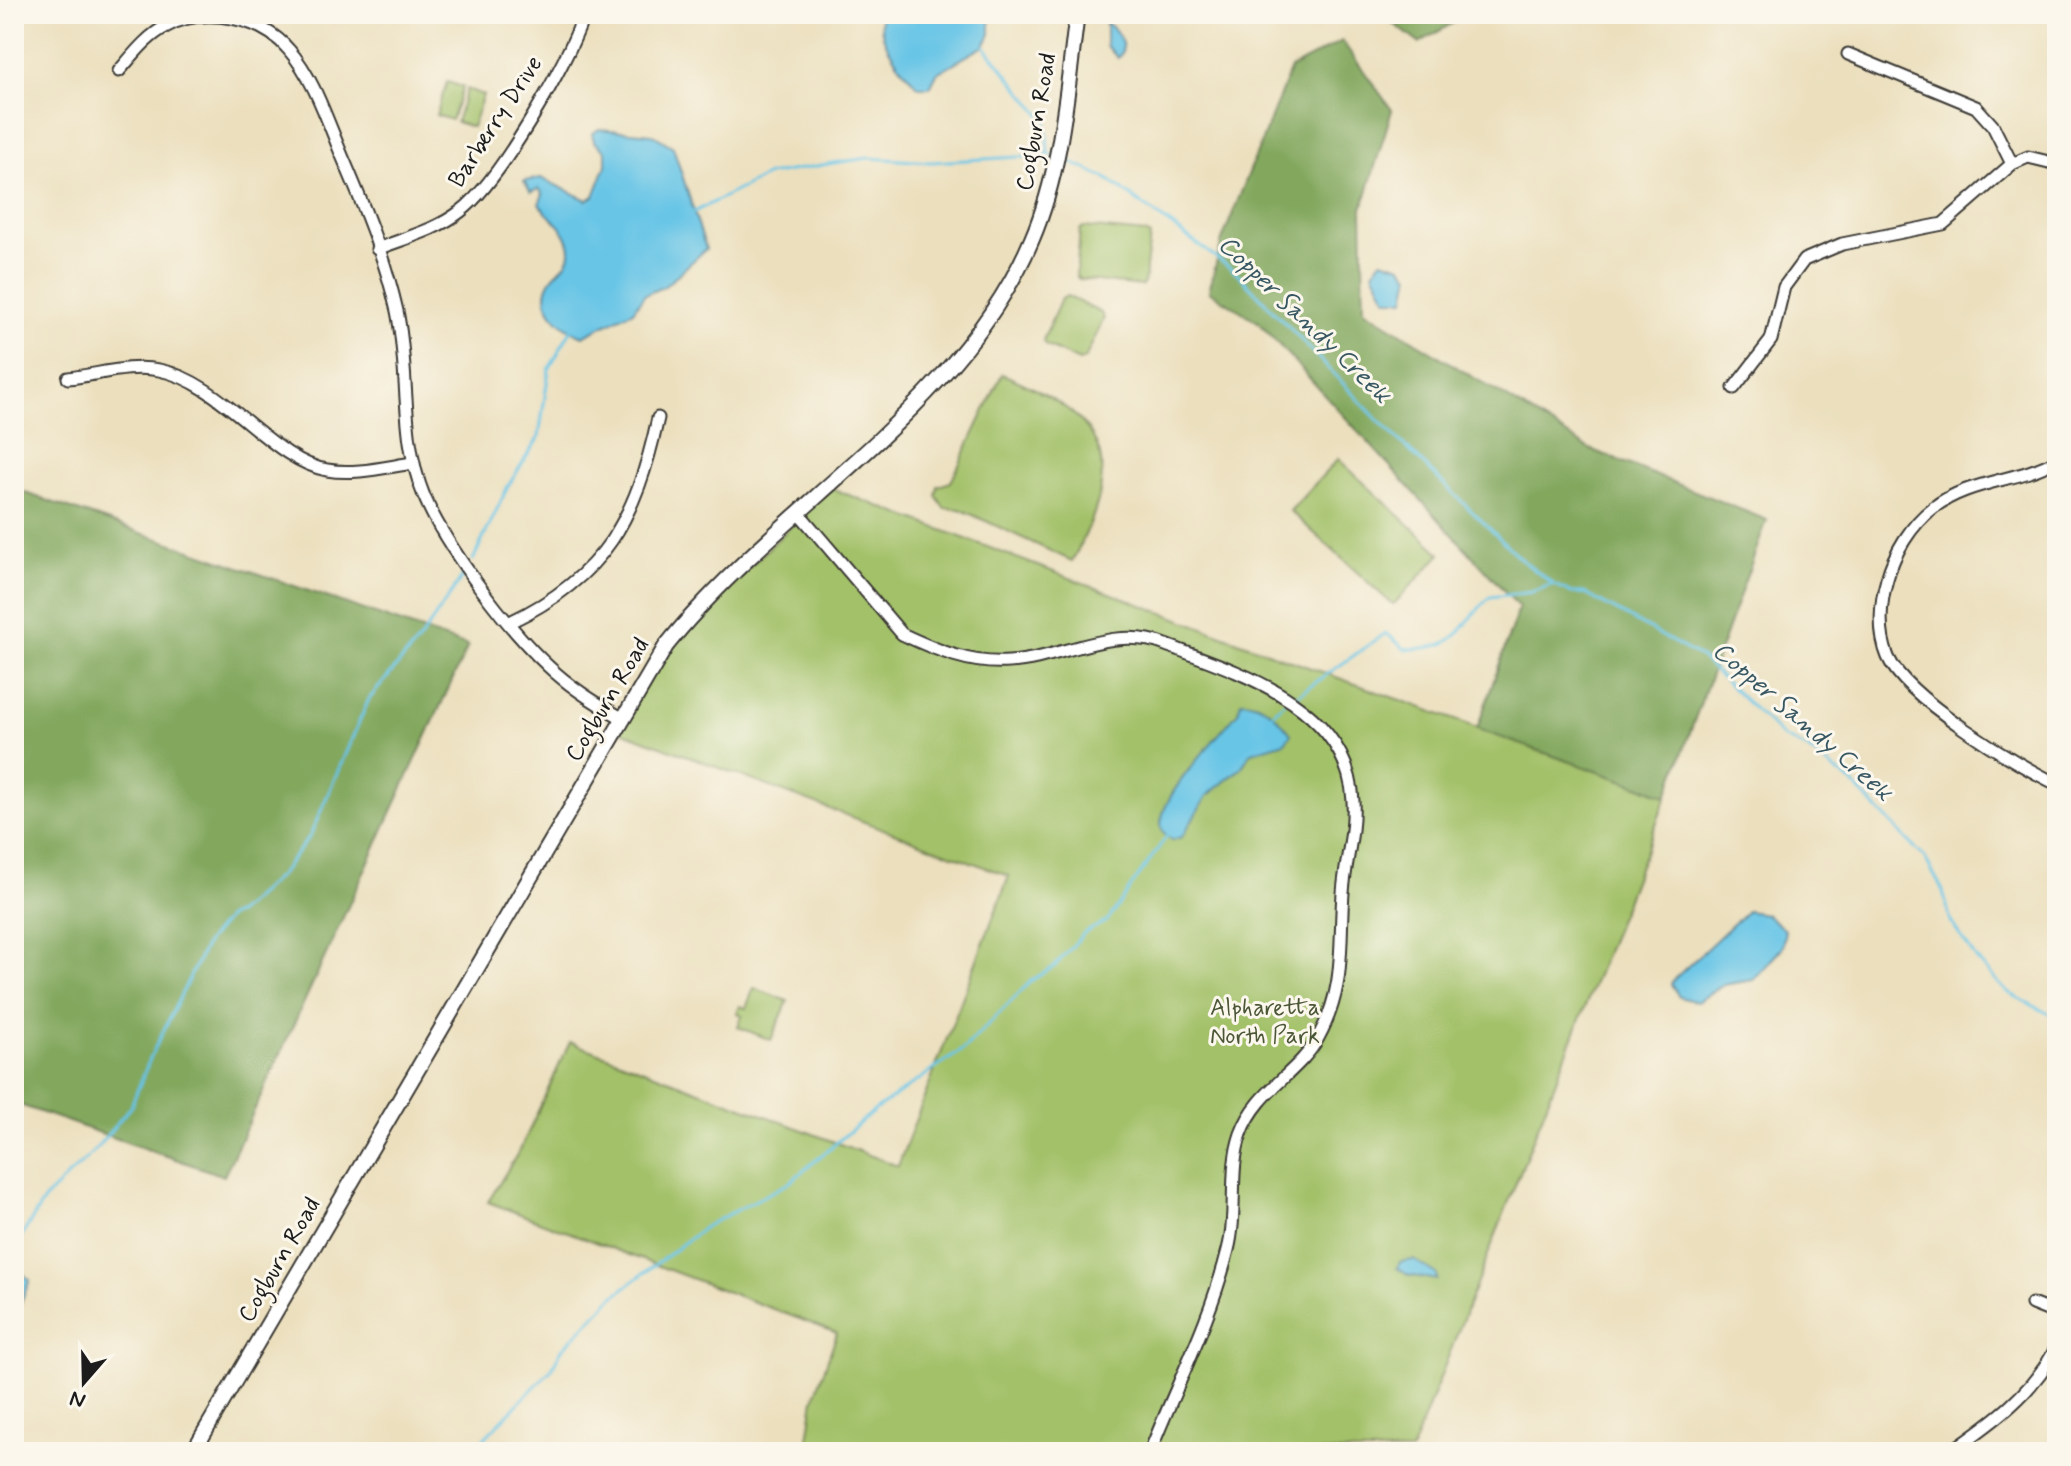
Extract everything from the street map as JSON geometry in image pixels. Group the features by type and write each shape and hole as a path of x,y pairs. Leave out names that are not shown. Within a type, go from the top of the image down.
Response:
{"street":[{"name":"Barberry Drive","path":"377,249 446,221 480,193 545,95 584,14"},
{"name":"Cogburn Road","path":"193,1452 622,718 687,620 950,367 987,322 1017,272 1043,212 1055,169 1077,14"},
{"path":"119,71 155,33 195,17 238,20 277,38 297,59 371,225 397,311 413,463 425,498 450,540 510,622 547,666 586,697 622,718"},
{"path":"1848,54 1976,107 1993,126 2012,164"},
{"path":"1734,388 1771,340 1784,287 1804,260 1842,244 1943,224 2012,164 2028,157 2057,164"},
{"path":"68,378 131,368 160,370 213,394 312,466 348,471 413,463"},
{"path":"510,622 581,579 604,552 633,502 658,418"},
{"path":"2057,460 2026,474 1961,492 1932,508 1918,521 1895,558 1884,591 1881,623 1889,659 1913,688 1997,751 2057,784"},
{"path":"798,512 902,634 947,654 997,663 1109,639 1162,643 1300,706 1336,745 1347,770 1353,814 1343,886 1343,964 1337,992 1317,1039 1261,1099 1243,1130 1234,1166 1234,1215 1228,1251 1150,1452"},
{"path":"2032,1304 2057,1314"},
{"path":"1950,1452 2002,1416 2026,1392 2057,1346"}],"green space":[{"path":"1388,14 1468,14 1419,43 1390,21"},
{"path":"1342,41 1392,110 1362,209 1364,310 1590,449 1767,520 1667,796 1477,729 1519,607 1258,322 1209,291 1222,240 1291,68"},
{"path":"447,82 463,87 451,120 436,115"},
{"path":"467,89 483,95 472,127 456,122"},
{"path":"1083,227 1146,233 1150,236 1144,283 1141,286 1079,279 1076,276 1080,230"},
{"path":"1067,296 1101,313 1104,318 1085,359 1079,361 1045,345 1043,340 1061,299"},
{"path":"1002,374 1065,407 1085,425 1097,445 1102,468 1099,495 1072,561 960,509 944,508 936,495 938,486 951,482"},
{"path":"1338,459 1441,554 1393,605 1290,511"},
{"name":"Alpharetta North Park","path":"830,488 1286,659 1667,796 1411,1452 806,1452 814,1399 837,1333 488,1202 521,1148 570,1042 898,1166 1009,876 610,727 687,628"},
{"path":"14,489 468,646 224,1176 14,1103"},
{"path":"754,988 788,1001 771,1040 738,1027 742,1016 737,1013 740,1006 746,1008"}],"water":[{"path":"881,14 990,14 990,34 984,46 937,73 930,87 919,87 886,44 880,24"},
{"path":"1106,23 1114,29 1122,44 1118,58 1106,46"},
{"path":"599,129 652,134 673,147 706,249 665,286 644,295 633,311 583,336 559,322 549,307 547,290 568,259 569,243 563,231 539,204 543,194 539,189 531,192 524,181 541,178 587,200 594,196 606,165 606,152 594,141 592,134"},
{"path":"1382,260 1401,266 1410,275 1405,299 1387,299 1373,272"},
{"path":"1241,701 1264,707 1291,734 1285,742 1252,752 1241,768 1207,796 1182,837 1172,840 1163,832 1161,825 1170,797 1238,712"},
{"path":"1747,911 1766,914 1785,930 1782,948 1753,980 1723,985 1697,1002 1679,997 1671,984 1673,980"},
{"path":"1414,1260 1436,1274 1437,1280 1408,1275 1397,1268 1400,1262"},
{"path":"14,1266 30,1280 14,1318"}],"waterway":[{"path":"984,46 1046,121 1048,153"},
{"name":"Copper Sandy Creek","path":"694,212 768,175 833,163 869,158 931,162 1054,155"},
{"name":"Copper Sandy Creek","path":"1061,158 1106,178 1236,272 1376,418 1523,561 1553,584 1572,593 1584,593 1700,657 1783,737 1808,749 1852,783 1925,858 1943,891 1951,922 1977,960 2007,992 2057,1018"},
{"name":"Copper Sandy Creek","path":"473,560 508,486 539,437 549,369 571,330"},
{"name":"Copper Sandy Creek","path":"14,1248 46,1197 94,1151 131,1106 151,1056 207,942 228,917 238,913 280,875 310,836 369,699 420,639 465,573"},
{"path":"1292,699 1386,633 1405,649 1437,646 1455,636 1490,597 1532,592 1553,584"},
{"path":"1270,716 1285,702"},
{"path":"471,1452 551,1370 562,1349 614,1296 706,1226 789,1183 875,1110 965,1048 1032,980 1055,966 1084,933 1107,921 1169,833"}]}
